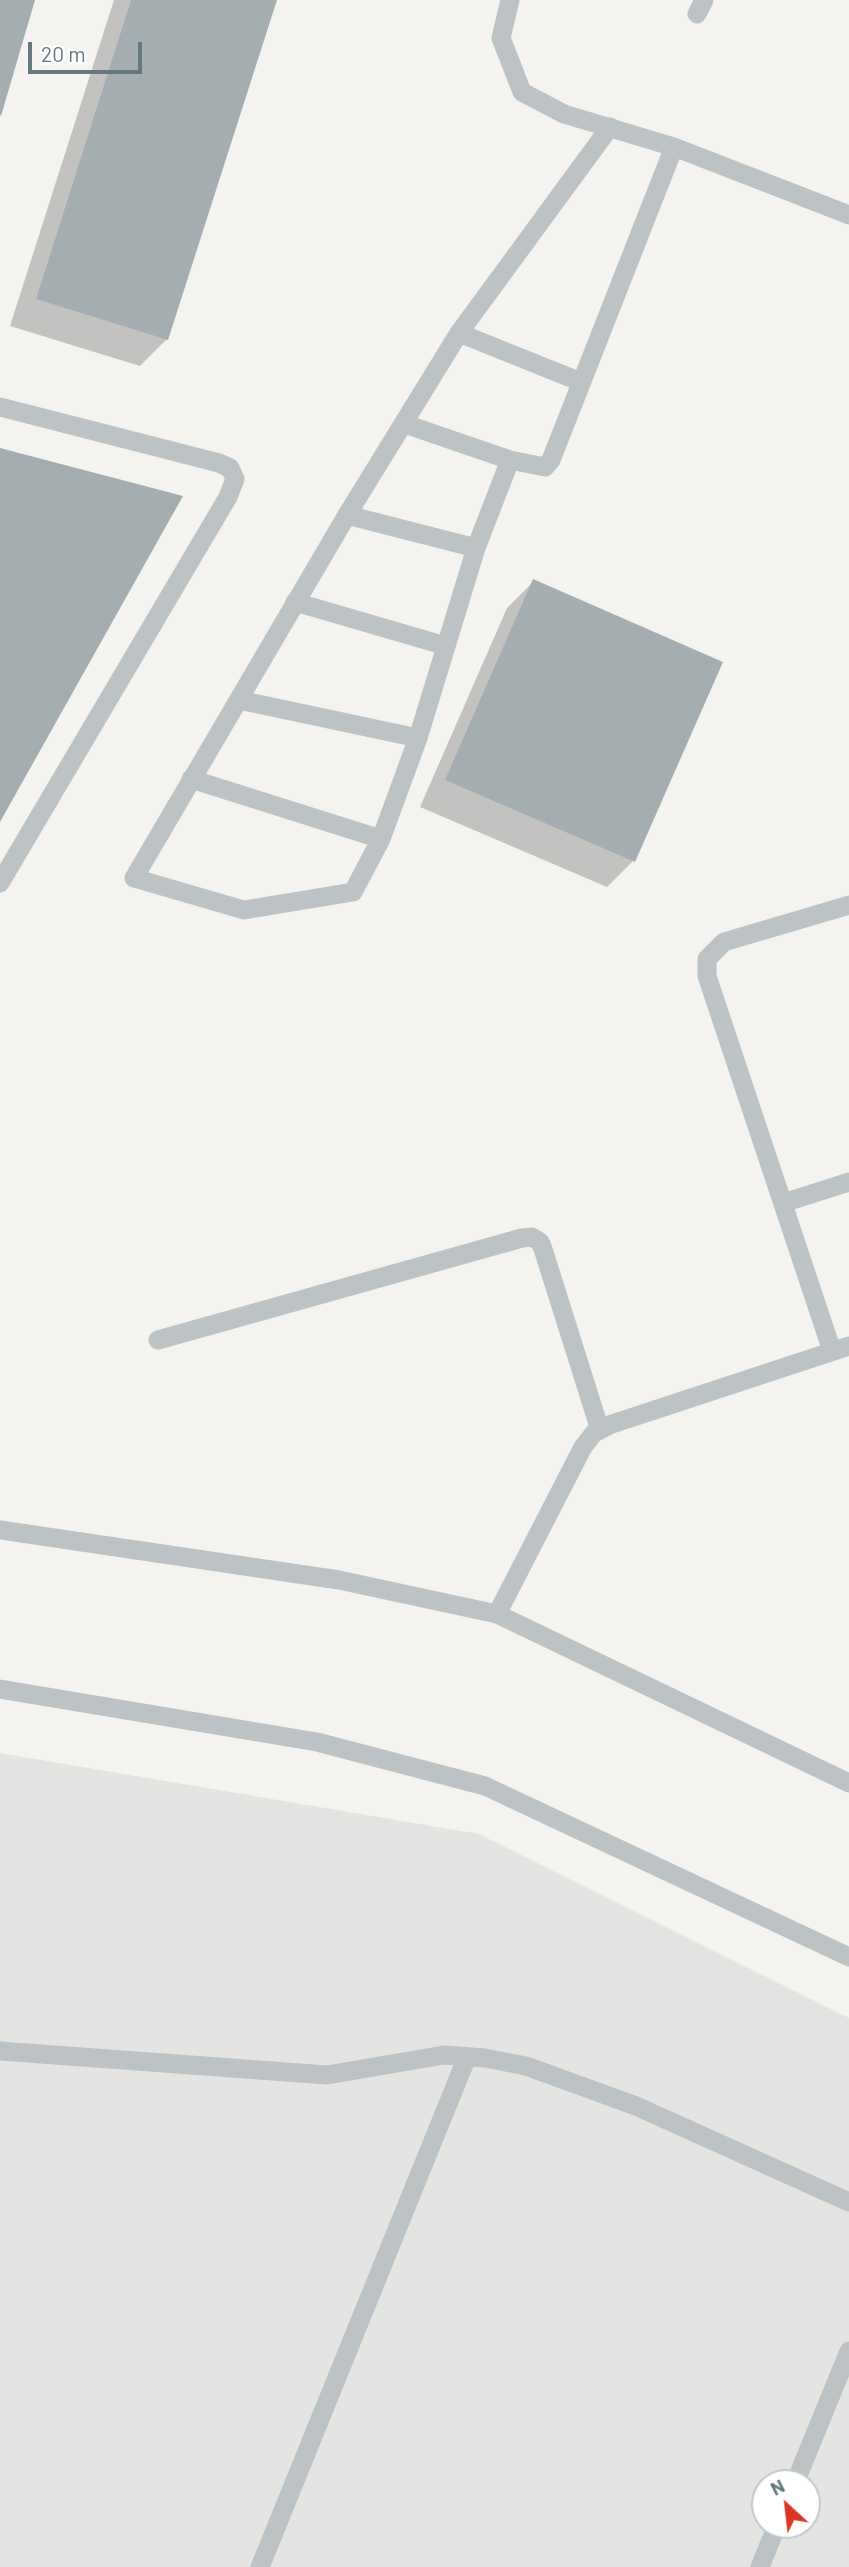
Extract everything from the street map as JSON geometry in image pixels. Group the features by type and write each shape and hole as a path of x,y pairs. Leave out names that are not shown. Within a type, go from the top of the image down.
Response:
{"lane":[{"path":"510,0 502,38 522,92 564,114 674,146 849,215"},
{"path":"510,460 476,548 418,738 381,839 353,891 244,910 134,878 347,515 459,333 610,127"},
{"path":"405,424 510,460 545,467 551,460 674,146"},
{"path":"459,333 581,382"},
{"path":"0,407 219,463 230,468 235,479 228,496 0,883"},
{"path":"347,515 476,548"},
{"path":"295,603 446,646"},
{"path":"239,699 418,738"},
{"path":"191,779 381,839"},
{"path":"496,1614 583,1447 600,1430 841,1348 783,1203 708,976 707,958 724,942 849,905"},
{"path":"783,1203 849,1182"},
{"path":"158,1340 509,1241 532,1237 540,1242 543,1249 600,1430"},
{"path":"0,1530 339,1580 496,1614 849,1783"},
{"path":"0,1689 317,1742 485,1786 849,1957"},
{"path":"0,2051 327,2075 444,2055 526,2066 636,2106 849,2202"},
{"path":"260,2567 467,2057"},
{"path":"801,2469 849,2351"},
{"path":"760,2567 771,2539"}],"shaded area":[{"path":"0,1753 479,1834 849,2018 849,2567 0,2567"}],"building":[{"path":"0,0 35,0 1,116 0,115"},
{"path":"131,0 277,0 168,340 36,299"},
{"path":"0,448 183,496 0,822"},
{"path":"533,579 723,662 635,862 445,780"}]}
